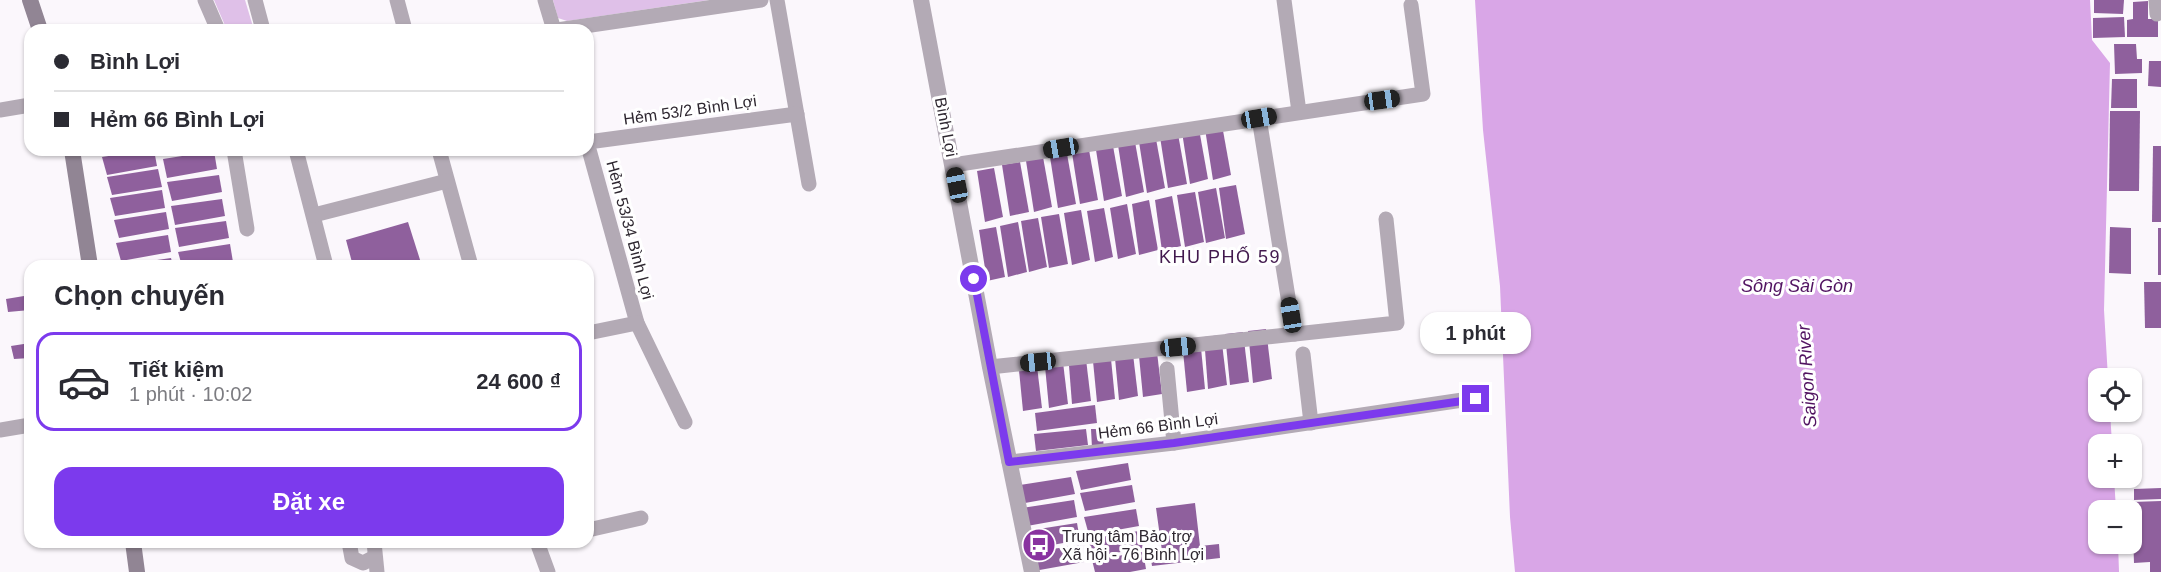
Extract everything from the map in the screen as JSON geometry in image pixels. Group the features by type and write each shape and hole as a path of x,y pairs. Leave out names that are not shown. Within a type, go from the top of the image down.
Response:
{"main road":[{"path":"30,0 38,24"},
{"path":"73,156 89,260"},
{"path":"134,548 137,572"}],"street":[{"path":"205,0 215,24"},
{"path":"255,0 261,24"},
{"path":"397,0 403,24"},
{"path":"545,0 553,24"},
{"path":"594,24 761,0"},
{"path":"777,0 809,184"},
{"name":"Bình Lợi","path":"921,0 990,367 1032,572"},
{"path":"1284,0 1299,112"},
{"path":"953,165 1423,94 1411,5"},
{"path":"0,110 24,106"},
{"name":"Hẻm 53/2 Bình Lợi","path":"594,141 797,114"},
{"path":"1259,118 1294,334"},
{"path":"235,156 247,229"},
{"path":"298,156 325,260"},
{"path":"441,156 469,260"},
{"name":"Hẻm 53/34 Bình Lợi","path":"591,156 637,323 685,422"},
{"path":"314,215 447,181"},
{"path":"990,367 1397,323 1386,219"},
{"path":"594,332 637,323"},
{"path":"1303,354 1311,423"},
{"path":"1167,369 1174,443"},
{"name":"Hẻm 66 Bình Lợi","path":"1009,462 1174,443 1476,399"},
{"path":"0,430 24,426"},
{"path":"594,529 641,518"},
{"path":"350,548 352,558 363,562 375,557"},
{"path":"540,548 548,572"}],"shaded area":[{"path":"214,0 245,0 252,24 224,24"},
{"path":"553,0 709,0 567,21 558,18"}],"water":[{"name":"Sông Sài Gòn","path":"1475,0 2090,0 2092,40 2110,63 2104,310 2107,368 2088,368 2088,422 2111,422 2111,434 2088,434 2088,488 2115,488 2115,500 2088,500 2088,554 2118,554 2119,572 1515,572 1510,517 1500,286 1483,130"}],"building":[{"path":"2094,0 2124,0 2123,14 2094,13"},
{"path":"2148,1 2148,19 2158,19 2158,37 2127,37 2127,20 2133,19 2133,2"},
{"path":"2124,17 2125,37 2093,38 2093,18"},
{"path":"2114,44 2136,44 2137,59 2142,59 2142,73 2115,74"},
{"path":"2149,61 2161,61 2161,87 2148,86"},
{"path":"2112,79 2137,79 2137,108 2111,108"},
{"path":"2110,111 2140,111 2139,191 2109,191"},
{"path":"1222,125 1231,175 1213,180 1205,129"},
{"path":"1199,129 1208,179 1190,184 1182,132"},
{"path":"1178,134 1187,184 1168,188 1160,137"},
{"path":"1156,139 1165,188 1147,193 1139,142"},
{"path":"1135,142 1144,192 1126,197 1118,145"},
{"path":"1113,146 1122,196 1104,201 1096,150"},
{"path":"2153,146 2161,146 2161,222 2152,222"},
{"path":"1089,150 1098,200 1080,204 1072,153"},
{"path":"1067,154 1076,204 1058,208 1050,157"},
{"path":"155,156 157,166 107,175 102,157"},
{"path":"182,156 215,156 217,169 167,178 163,159"},
{"path":"1043,157 1052,207 1034,212 1026,161"},
{"path":"1020,162 1029,212 1010,216 1002,165"},
{"path":"994,168 1003,217 985,222 977,171"},
{"path":"158,169 162,187 112,195 107,177"},
{"path":"219,175 222,192 172,201 167,182"},
{"path":"1236,185 1245,234 1226,239 1219,188"},
{"path":"1216,188 1225,238 1206,243 1198,192"},
{"path":"162,190 165,208 115,216 110,198"},
{"path":"1195,192 1204,242 1185,247 1177,195"},
{"path":"1172,196 1181,246 1162,251 1155,200"},
{"path":"222,199 225,216 175,225 171,206"},
{"path":"1149,200 1158,250 1139,255 1132,204"},
{"path":"1127,204 1136,254 1118,259 1110,208"},
{"path":"1104,208 1113,257 1095,262 1087,211"},
{"path":"1081,210 1090,260 1072,265 1064,213"},
{"path":"166,212 169,229 119,238 114,220"},
{"path":"1059,214 1068,264 1049,268 1041,217"},
{"path":"1038,218 1047,267 1029,272 1021,221"},
{"path":"226,221 229,238 179,247 175,228"},
{"path":"408,222 420,260 351,260 346,240"},
{"path":"1018,222 1027,272 1008,277 1000,226"},
{"path":"996,227 1005,277 987,281 979,230"},
{"path":"2110,227 2131,228 2131,274 2109,273"},
{"path":"2158,228 2161,228 2161,275 2158,275"},
{"path":"168,235 171,252 121,260 116,243"},
{"path":"230,244 233,260 180,260 178,252"},
{"path":"2144,282 2161,282 2161,328 2145,328"},
{"path":"24,296 24,311 8,312 6,299"},
{"path":"1266,329 1272,379 1253,383 1248,331"},
{"path":"1243,332 1249,382 1230,385 1225,334"},
{"path":"1221,335 1227,385 1208,389 1204,337"},
{"path":"1200,338 1205,389 1187,392 1182,341"},
{"path":"24,344 24,358 14,359 11,346"},
{"path":"1156,344 1162,394 1143,397 1138,346"},
{"path":"1132,346 1138,396 1119,400 1114,348"},
{"path":"1110,349 1115,399 1097,402 1092,351"},
{"path":"1085,351 1091,401 1072,404 1068,353"},
{"path":"1062,354 1068,404 1049,408 1044,356"},
{"path":"1036,358 1042,408 1023,411 1018,360"},
{"path":"1095,405 1097,423 1037,431 1035,413"},
{"path":"1086,429 1088,445 1036,451 1034,434"},
{"path":"1091,429 1098,429 1099,440 1103,439 1104,448 1092,448"},
{"path":"1128,463 1131,480 1081,490 1076,471"},
{"path":"1071,477 1075,494 1025,503 1020,485"},
{"path":"1132,485 1135,502 1085,511 1080,493"},
{"path":"2161,488 2161,499 2134,500 2134,489"},
{"path":"1074,500 1077,517 1027,526 1022,508"},
{"path":"2161,501 2161,572 2150,572 2150,562 2134,563 2134,554 2142,554 2142,502"},
{"path":"1195,503 1200,546 1219,544 1220,558 1152,566 1150,553 1162,551 1156,508"},
{"path":"1136,509 1139,526 1089,535 1084,517"},
{"path":"1077,523 1080,540 1030,549 1026,531"},
{"path":"1139,531 1143,548 1093,557 1088,539"},
{"path":"1081,545 1084,562 1034,571 1030,552"},
{"path":"1143,552 1146,569 1130,572 1095,572 1092,560"}],"place":[{"name":"Trung tâm Bảo trợ Xã hội - 76 Bình Lợi","path":"1039,545"}],"district":[{"name":"KHU PHỐ 59","path":"1220,257"}],"route":[{"path":"974,279 1009,462 1174,443 1476,399"}],"water label":[{"name":"Saigon River","path":"1807,376"}]}
